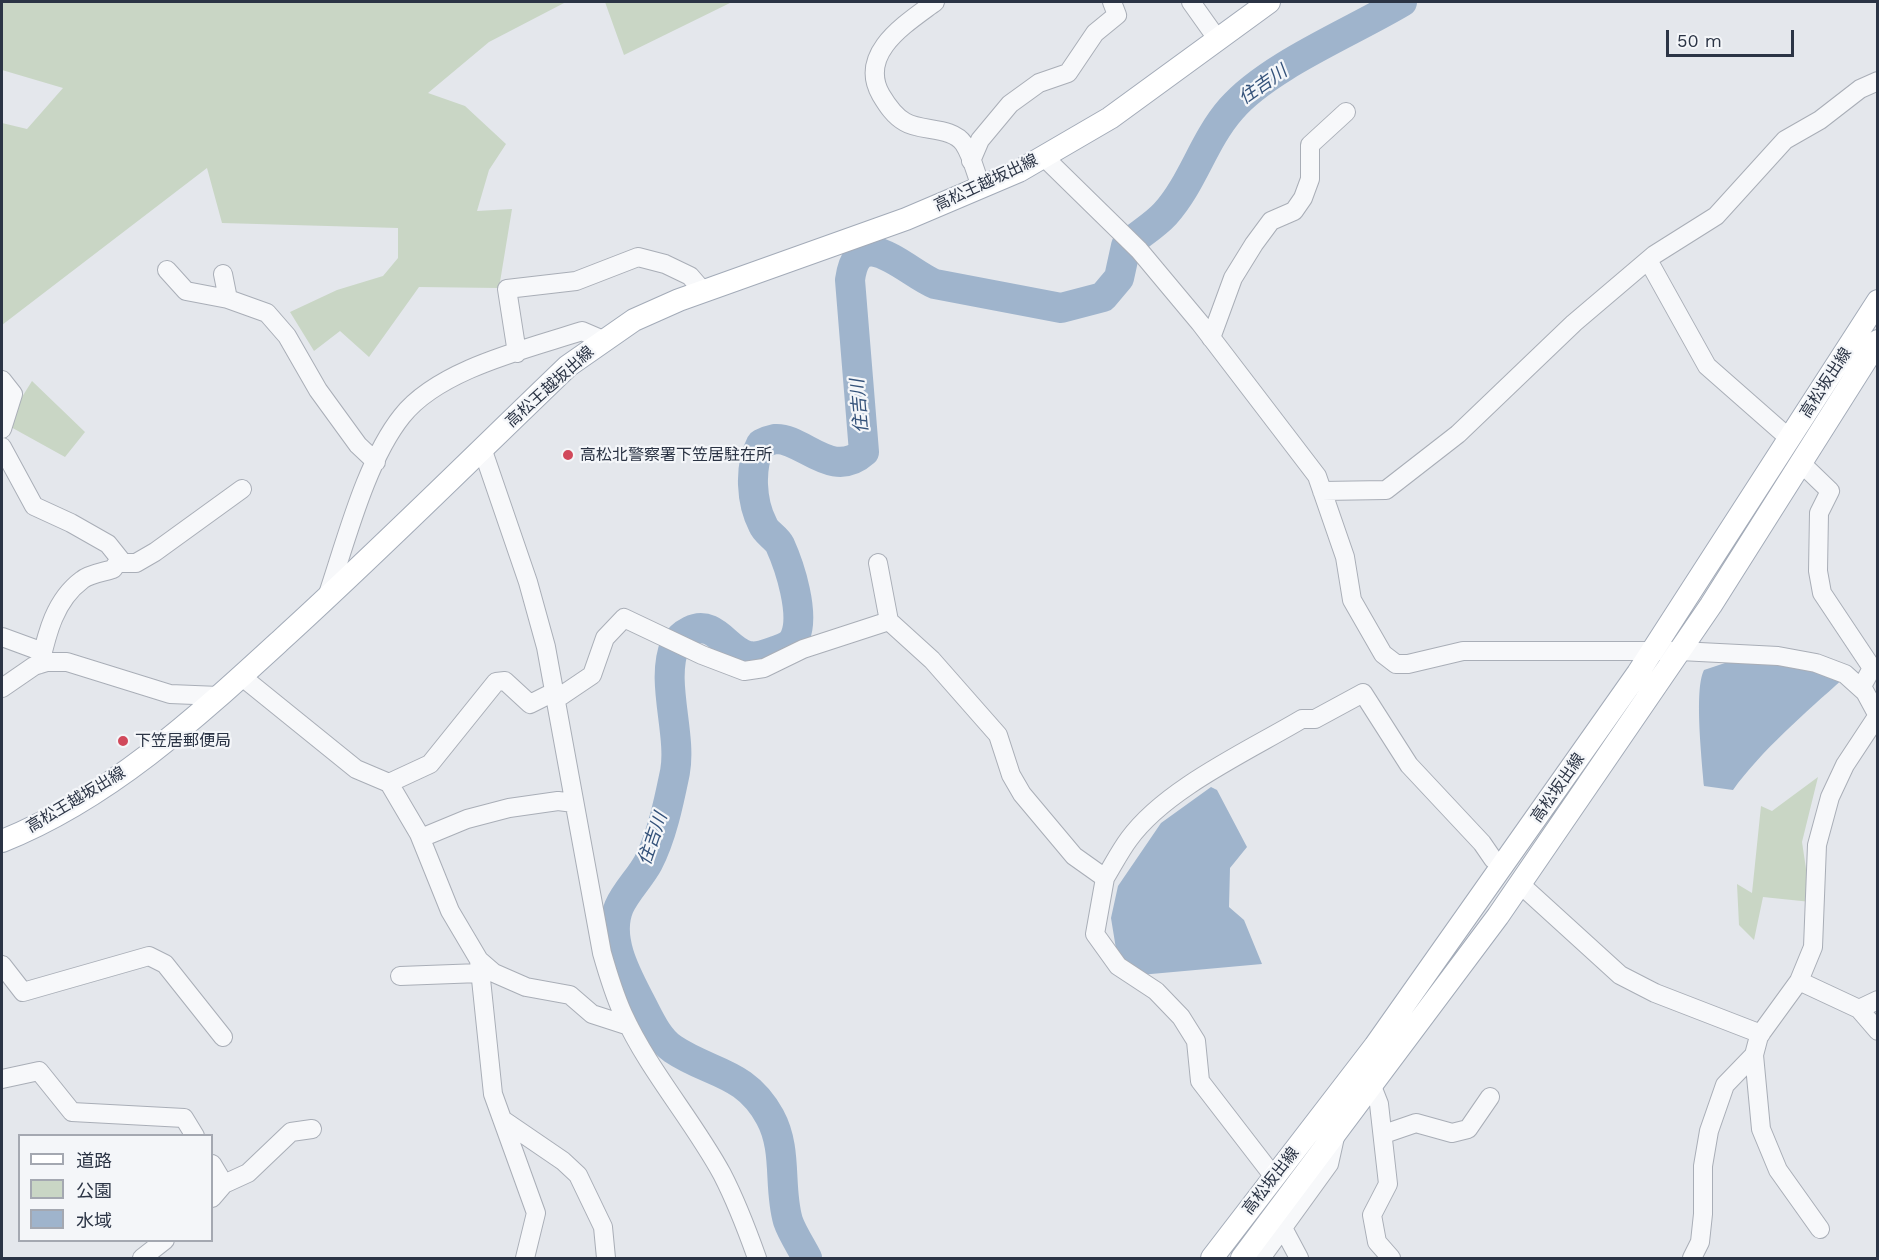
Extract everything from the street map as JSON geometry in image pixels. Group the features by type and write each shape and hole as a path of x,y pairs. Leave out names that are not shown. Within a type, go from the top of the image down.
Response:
{"main road":[{"name":"高松王越坂出線","path":"2,841 35,828 118,777 219,696 384,547 482,448 568,366 603,340 634,320 703,291 906,219 1044,157 1110,118 1269,2"},
{"name":"高松坂出線","path":"1212,1258 1362,1064 1652,652 1878,301"},
{"name":"高松坂出線","path":"1242,1258 1372,1087 1520,884 1680,651 1878,341"}],"street":[{"path":"935,2 899,28 883,45 875,66 877,87 888,107 906,123 953,136 964,143 981,187"},
{"path":"971,161 980,140 1010,104 1039,83 1068,72 1095,33 1117,15 1112,2"},
{"path":"1191,2 1218,40"},
{"path":"1322,491 1386,490 1458,434 1574,323 1648,260 1716,216 1785,140 1820,120 1860,89 1878,81"},
{"path":"1211,338 1233,278 1254,244 1272,221 1294,211 1303,198 1310,179 1310,145 1346,112"},
{"path":"1044,157 1139,250 1211,338 1317,476 1345,557 1352,600 1383,654 1396,664 1408,664 1463,651 1736,652 1806,661 1845,674 1861,688 1877,716 1845,765 1830,797 1817,845 1813,947 1799,981 1761,1034 1754,1055 1761,1129 1778,1170 1820,1229"},
{"path":"517,352 507,289 576,281 638,257 665,264 690,276 703,291"},
{"path":"1648,260 1707,366 1790,439"},
{"path":"167,270 186,291 228,299 267,313 287,336 318,390 358,445 376,462"},
{"path":"223,274 228,299"},
{"path":"327,599 361,497 376,462 403,415 424,395 459,374 582,331 603,340"},
{"path":"2,380 13,394 2,429"},
{"path":"2,447 34,506 108,544 120,559 113,569 83,579 58,606 48,629 42,658 2,688"},
{"path":"482,448 528,582 546,647 602,953 611,985 629,1026 721,1173 740,1211 757,1258"},
{"path":"1801,463 1830,491 1819,513 1818,571 1822,593 1872,668 1861,688"},
{"path":"118,563 136,563 155,552 242,489"},
{"path":"878,563 889,621 932,660 998,735 1011,775 1022,794 1074,856 1105,878"},
{"path":"389,783 430,764 496,682 505,681 530,704 555,696 591,675 605,638 624,618 702,655 744,671 764,668 803,649 889,621"},
{"path":"2,637 42,658 67,662 170,694 219,696"},
{"path":"242,676 356,769 389,783 421,838 450,911 480,966 493,1094 536,1213 525,1258"},
{"path":"1203,1258 1246,1204 1269,1184 1200,1081 1196,1041 1181,1017 1156,991 1118,966 1095,934 1105,878 1129,838 1154,812 1202,776 1302,719 1315,719 1363,693 1408,765 1482,843 1493,859 1503,866"},
{"path":"421,838 467,819 509,808 558,801 574,803"},
{"path":"1520,884 1620,975 1654,993 1761,1034"},
{"path":"2,965 23,992 149,956 165,964 223,1037"},
{"path":"400,976 480,966 526,987 570,996 592,1014 629,1026"},
{"path":"1799,981 1859,1009 1878,1031"},
{"path":"1859,1009 1878,1000"},
{"path":"1692,1258 1700,1242 1704,1214 1703,1166 1709,1131 1725,1085 1754,1055"},
{"path":"1362,1064 1379,1104 1388,1184 1372,1215 1377,1242 1391,1258"},
{"path":"2,1079 39,1071 72,1112 184,1118 194,1134"},
{"path":"1384,1134 1416,1123 1452,1133 1468,1129 1490,1097"},
{"path":"503,1120 563,1161 578,1175 603,1227 606,1258"},
{"path":"213,1197 224,1184 248,1173 291,1132 312,1129"},
{"path":"1261,1258 1329,1164 1335,1135"},
{"path":"213,1166 224,1184"},
{"path":"1283,1228 1299,1258"},
{"path":"142,1258 162,1242"}],"green space":[{"path":"2,2 566,2 489,42 428,93 465,106 506,144 489,170 477,211 512,209 499,288 419,287 369,357 340,331 314,351 290,312 337,290 383,276 398,258 398,228 222,223 207,168 2,325 2,123 27,129 63,88 2,70"},
{"path":"605,2 732,2 624,55"},
{"path":"32,381 85,432 65,457 9,426 17,405"},
{"path":"1818,777 1802,842 1811,902 1763,897 1754,940 1739,925 1737,884 1752,893 1761,806 1772,811"}],"water":[{"path":"1731,661 1770,661 1843,679 1770,747 1733,790 1704,786 1699,708 1701,679 1704,670"},
{"path":"1211,787 1217,790 1247,847 1230,868 1229,907 1244,920 1262,964 1140,975 1117,955 1111,918 1118,886 1161,823"}],"waterway":[{"name":"住吉川","path":"807,1258 788,1221 779,1142 770,1117 750,1090 726,1075 673,1049 662,1039 650,1021 624,968 619,956 615,931 619,907 648,863 657,841 673,783 676,741 670,675 671,659 676,643 690,631 699,628 707,629 741,654 756,656 784,648 791,643 798,627 795,591 788,565 780,545 763,525 756,506 753,474 761,444 775,439 785,440 818,456 840,462 852,460 864,452 850,280 855,262 863,253 873,252 885,255 935,284 1061,308 1103,297 1119,278 1126,246 1161,218 1175,202 1221,121 1247,93 1288,64 1402,2"}],"place":[{"name":"高松北警察署下笠居駐在所","path":"568,455"},
{"name":"下笠居郵便局","path":"123,741"}]}
